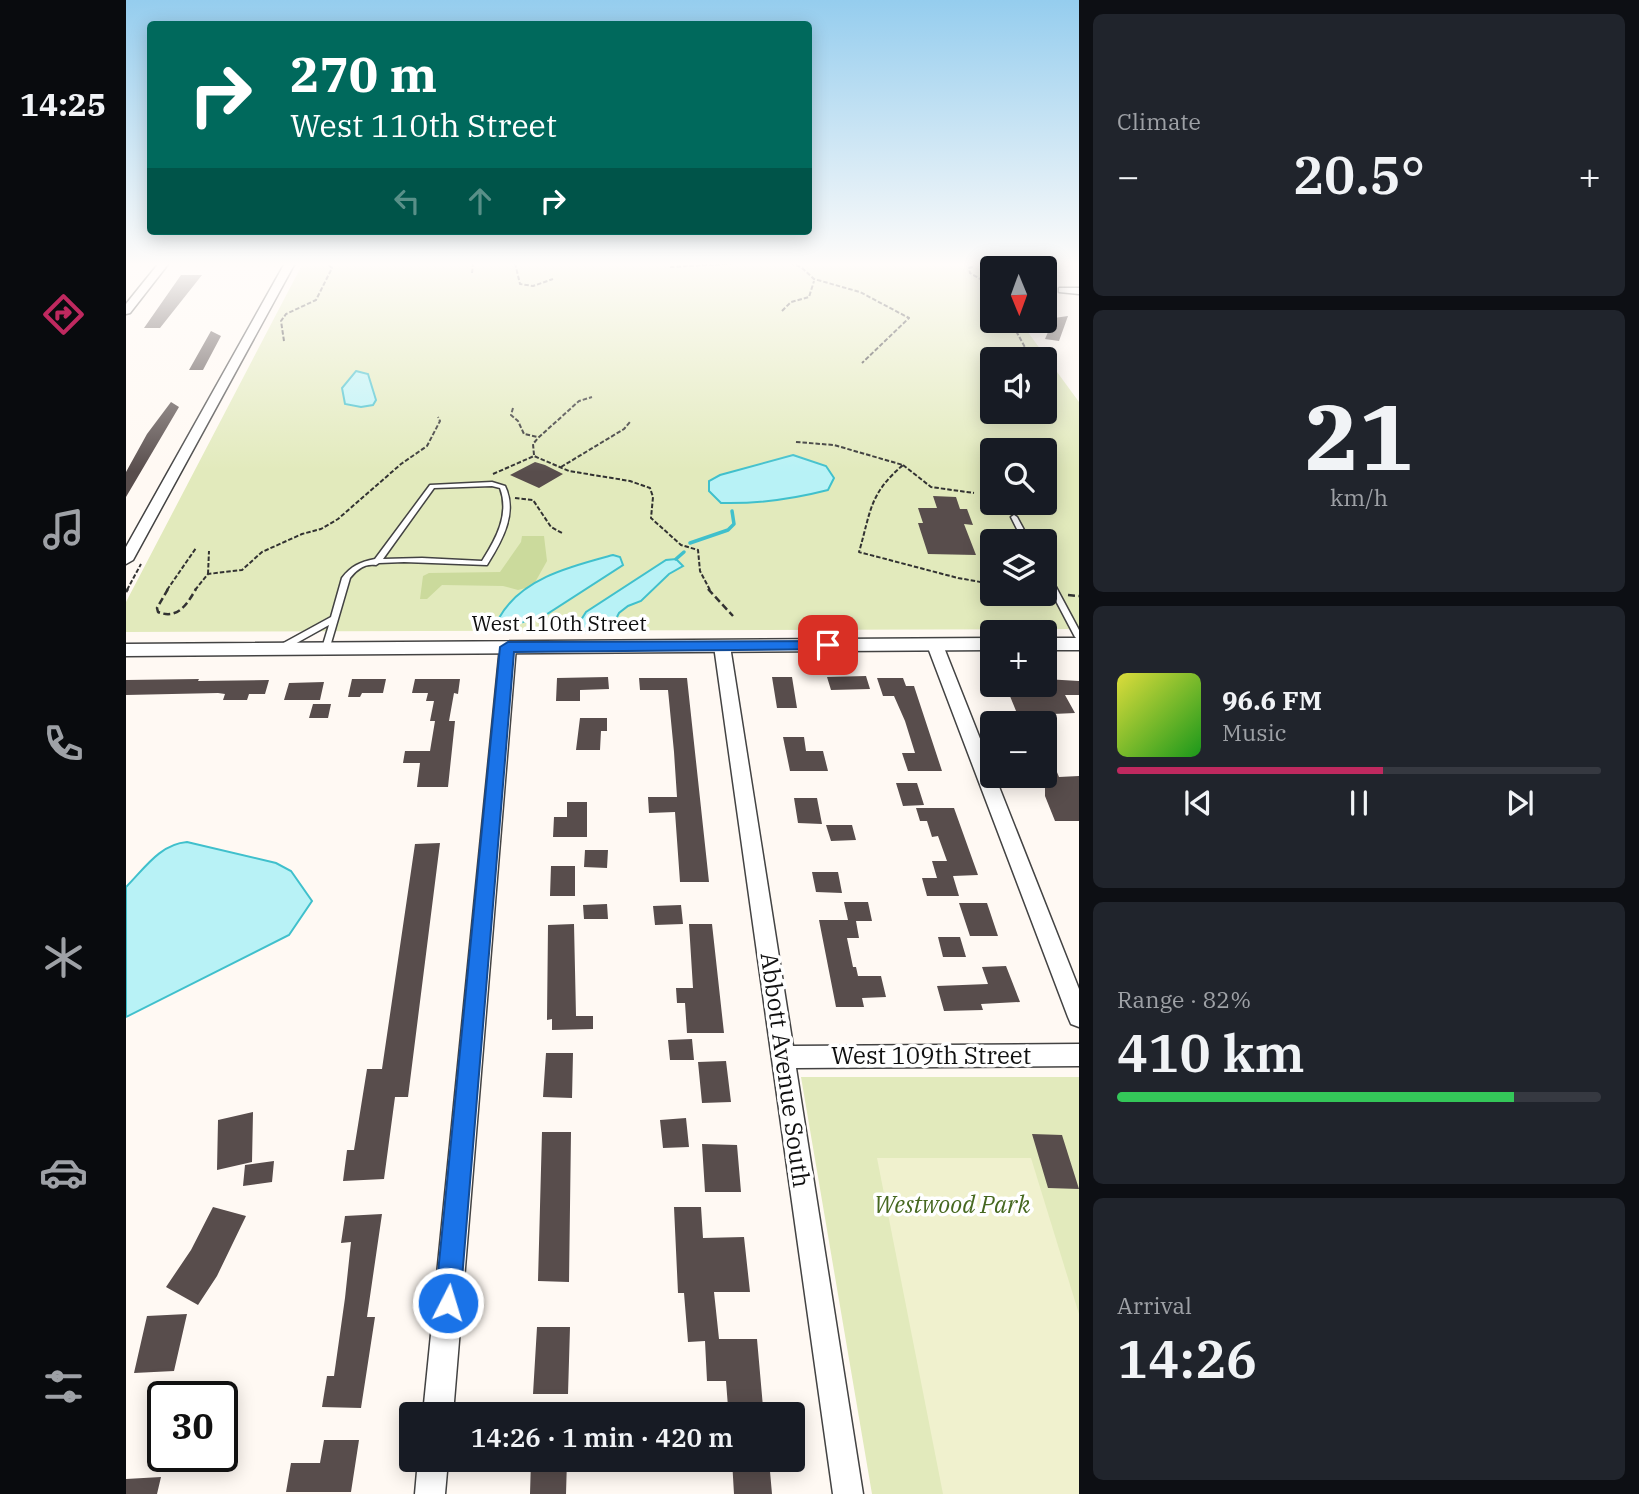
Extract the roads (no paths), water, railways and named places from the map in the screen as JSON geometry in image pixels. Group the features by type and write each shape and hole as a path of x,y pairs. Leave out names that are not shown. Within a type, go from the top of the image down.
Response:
{"street":[{"path":"126,560 252,333"},
{"name":"West 110th Street","path":"126,650 980,644"},
{"path":"1057,644 1079,644"},
{"path":"935,645 1079,1017"},
{"name":"Abbott Avenue South","path":"722,646 848,1494"},
{"path":"439,1402 508,647"},
{"name":"West 109th Street","path":"783,1057 1079,1055"},
{"path":"430,1494 432,1472"}],"lane":[{"path":"326,648 346,578 351,570 376,563 484,563 498,542 505,517 507,498 503,486 432,486 376,563"},
{"path":"1014,517 1020,529"},
{"path":"1057,596 1079,637"},
{"path":"279,649 335,618"}],"water":[{"path":"356,371 368,374 376,400 373,405 361,407 345,404 342,388"},
{"path":"793,455 826,466 834,478 828,490 775,500 735,503 721,503 709,491 709,481 720,475"},
{"path":"613,555 620,557 623,565 544,616 509,626 499,618 520,593 534,583 565,569"},
{"path":"676,559 683,566 669,574 641,601 619,613 610,631 574,631 586,612 666,560"},
{"path":"187,842 276,863 291,871 312,901 289,935 126,1017 126,887 161,852"}],"waterway":[{"path":"690,543 728,530 734,524 732,511"},
{"path":"676,559 684,552"}],"park label":[{"name":"Westwood Park","path":"952,1205"}]}
